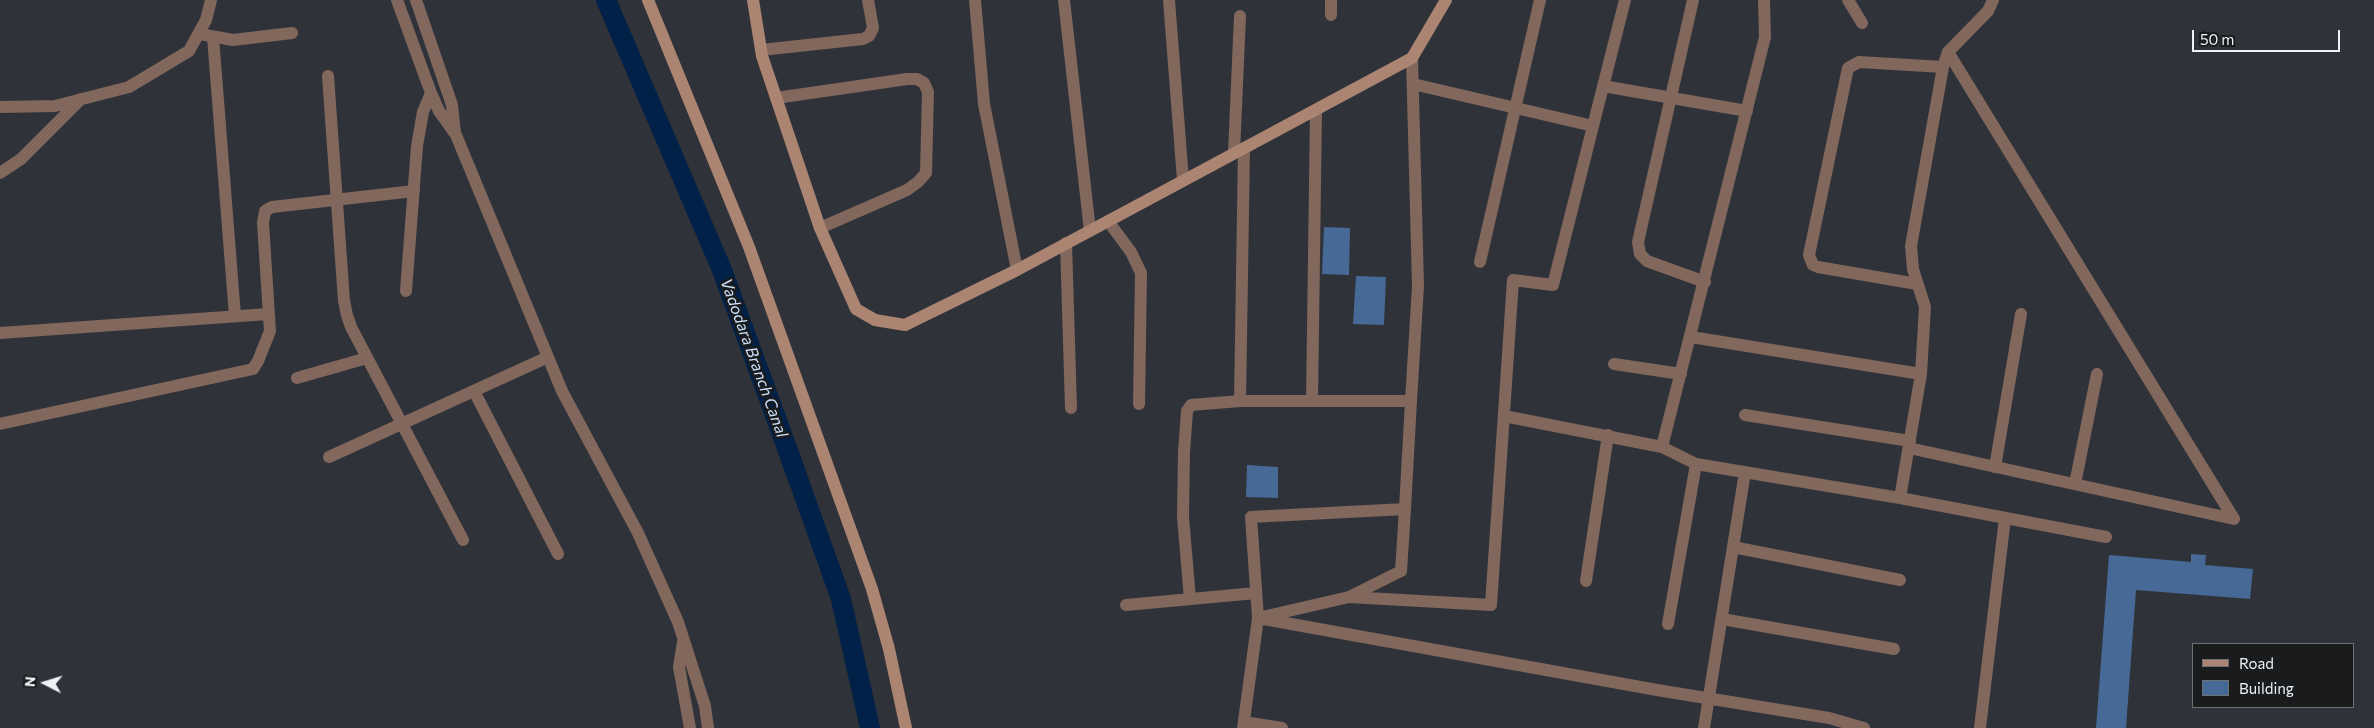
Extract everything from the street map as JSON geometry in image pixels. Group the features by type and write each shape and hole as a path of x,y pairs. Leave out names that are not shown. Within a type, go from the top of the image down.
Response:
{"street":[{"path":"0,108 55,106 129,87 189,52 206,20 211,0"},
{"path":"397,0 431,93 439,111 456,135 562,391 638,533 683,639 705,706 708,728"},
{"path":"416,0 452,105 456,135"},
{"path":"648,0 750,247 872,589 889,649 906,728"},
{"path":"753,0 761,50 776,98 820,228 856,309 874,320 905,325 1017,270 1412,58 1446,0"},
{"path":"761,50 863,39 869,36 873,28 868,0"},
{"path":"975,0 984,104 1017,270"},
{"path":"1064,0 1090,231"},
{"path":"1169,0 1183,180"},
{"path":"1331,0 1331,15"},
{"path":"1480,262 1540,0"},
{"path":"1349,598 1491,605 1513,280 1553,285 1625,0"},
{"path":"1693,0 1638,242 1640,254 1647,261 1705,282"},
{"path":"1662,447 1765,38 1764,0"},
{"path":"1848,0 1862,23"},
{"path":"1900,498 1921,374 1925,307 1912,270 1911,246 1943,67 1948,52 1988,11 1993,0"},
{"path":"1240,16 1240,401"},
{"path":"199,32 213,37 246,39 292,33"},
{"path":"213,37 235,316"},
{"path":"1745,414 1910,444 1995,466 2234,519 1948,52"},
{"path":"1258,618 1349,598 1401,571 1418,286 1412,58"},
{"path":"1917,284 1818,267 1814,265 1809,255 1848,68 1859,62 1943,67"},
{"path":"328,76 344,301 351,327 464,540"},
{"path":"776,98 907,79 917,79 924,84 928,92 926,173 907,190 820,228"},
{"path":"1413,84 1593,126"},
{"path":"1603,86 1747,111"},
{"path":"406,291 419,129 431,93"},
{"path":"0,173 21,159 82,99"},
{"path":"1312,401 1316,110"},
{"path":"0,424 246,372 256,366 269,336 262,217 265,211 272,207 414,191"},
{"path":"1108,221 1131,252 1141,273 1139,404"},
{"path":"1066,244 1071,408"},
{"path":"0,333 268,314"},
{"path":"1995,466 2020,314"},
{"path":"1691,336 1921,374"},
{"path":"329,457 548,357"},
{"path":"297,378 367,358"},
{"path":"1614,364 1681,374"},
{"path":"2075,484 2097,374"},
{"path":"474,391 558,554"},
{"path":"1190,599 1183,517 1184,452 1187,411 1191,405 1240,401 1411,401"},
{"path":"1504,416 1662,447 1696,464 1900,498 2106,537"},
{"path":"1586,581 1608,435"},
{"path":"1668,624 1696,464"},
{"path":"1704,728 1745,472"},
{"path":"1282,728 1243,725 1258,618 1252,517 1405,509"},
{"path":"1980,728 2005,518"},
{"path":"1733,547 1900,580"},
{"path":"1126,605 1256,593"},
{"path":"1258,618 1710,699 1830,718 1864,728"},
{"path":"1722,619 1894,649"},
{"path":"683,639 679,667 690,728"}],"building":[{"path":"1324,227 1350,228 1349,275 1322,274"},
{"path":"1356,276 1386,277 1384,325 1353,324"},
{"path":"1247,465 1278,467 1278,498 1246,497"},
{"path":"2191,554 2206,555 2205,565 2253,569 2250,599 2136,590 2126,728 2096,728 2109,555 2191,562"}],"waterway":[{"name":"Vadodara Branch Canal","path":"606,0 722,270 787,448 841,599 870,728"}]}
